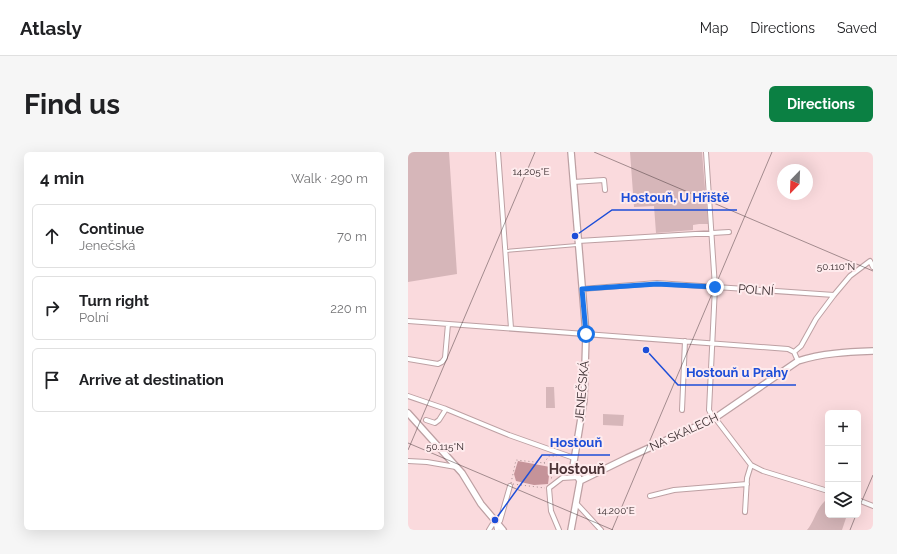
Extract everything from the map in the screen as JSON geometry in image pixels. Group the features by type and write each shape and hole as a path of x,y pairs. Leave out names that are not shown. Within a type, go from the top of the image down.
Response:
{"street":[{"path":"498,152 511,328"},
{"name":"JENEČSKÁ","path":"571,152 586,334 584,400 573,470 580,479 577,504 571,530"},
{"path":"706,152 715,287 709,410 751,464 763,471 825,490"},
{"path":"573,182 604,180 605,190"},
{"path":"578,243 729,232"},
{"path":"794,352 801,346 816,319 850,276 870,261 873,267"},
{"name":"POLNÍ","path":"582,289 657,284 834,295"},
{"path":"408,321 788,349 794,352 798,361"},
{"path":"408,359 438,364 442,362 445,358 448,324"},
{"path":"682,410 685,341"},
{"name":"NA SKALECH","path":"580,479 715,418 798,361 837,353 873,351"},
{"path":"408,396 574,458"},
{"path":"426,420 435,423 440,420 446,409"},
{"path":"408,413 462,473 481,504 496,524 503,530"},
{"path":"408,461 427,462 456,467"},
{"path":"746,512 747,484 751,464"},
{"path":"559,530 551,511 549,488 562,478 580,479"},
{"path":"650,496 674,490 747,484"},
{"path":"489,530 492,525 500,521 510,485"},
{"path":"861,501 873,506"},
{"path":"577,504 601,530"},
{"path":"496,524 497,530"}],"lane":[{"path":"505,251 578,243"}],"path":[{"path":"544,463 549,456 556,457 560,452"},
{"path":"516,460 544,463 549,464 553,469 549,488 510,485 516,460"}],"shaded area":[{"path":"408,152 449,152 457,274 408,282"},
{"path":"630,152 702,152 708,224 693,225 693,230 656,233 654,206 634,207"},
{"path":"546,387 554,387 555,408 546,408"},
{"path":"603,414 624,415 623,426 603,425"},
{"path":"518,461 550,467 548,484 534,485 516,481 514,474"},
{"path":"825,501 825,518 846,518 842,530 807,530"}],"place":[{"name":"Hostouň, U Hřiště","path":"575,236"},
{"name":"Hostouň u Prahy","path":"646,350"},
{"name":"Hostouň","path":"495,520"}],"district":[{"name":"Hostouň","path":"577,469"}],"route":[{"path":"586,334 582,289 657,284 715,287"}]}
